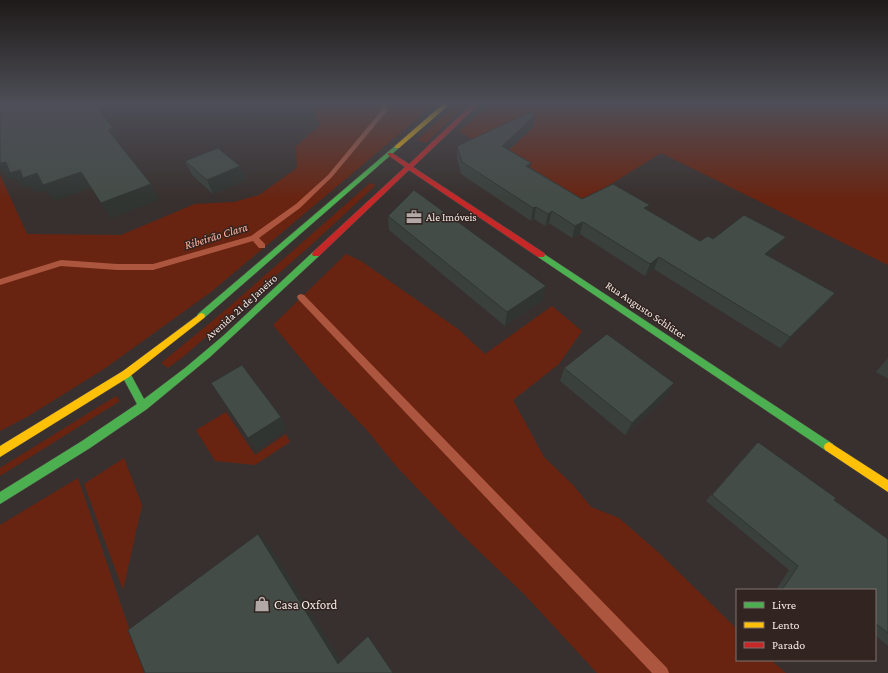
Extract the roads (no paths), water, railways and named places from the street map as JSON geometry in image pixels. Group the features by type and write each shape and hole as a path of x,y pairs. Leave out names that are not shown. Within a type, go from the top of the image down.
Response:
{"main road":[{"name":"Avenida 21 de Janeiro","path":"0,452 38,430 126,374 229,293 411,135"},
{"name":"Avenida 21 de Janeiro","path":"0,498 57,464 143,406 195,364 237,328 443,135"},
{"name":"Rua Augusto Schlüter","path":"390,154 888,487"},
{"path":"126,374 143,406"}],"waterway":[{"name":"Ribeirão Clara","path":"254,238 298,206 330,176 364,135"},
{"name":"Ribeirão Clara","path":"0,282 61,263 117,267 153,267 254,238"},
{"path":"254,238 262,246"},
{"path":"301,297 662,673"}],"place":[{"name":"Ale Imóveis","path":"414,217"},
{"name":"Casa Oxford","path":"262,604"}]}
